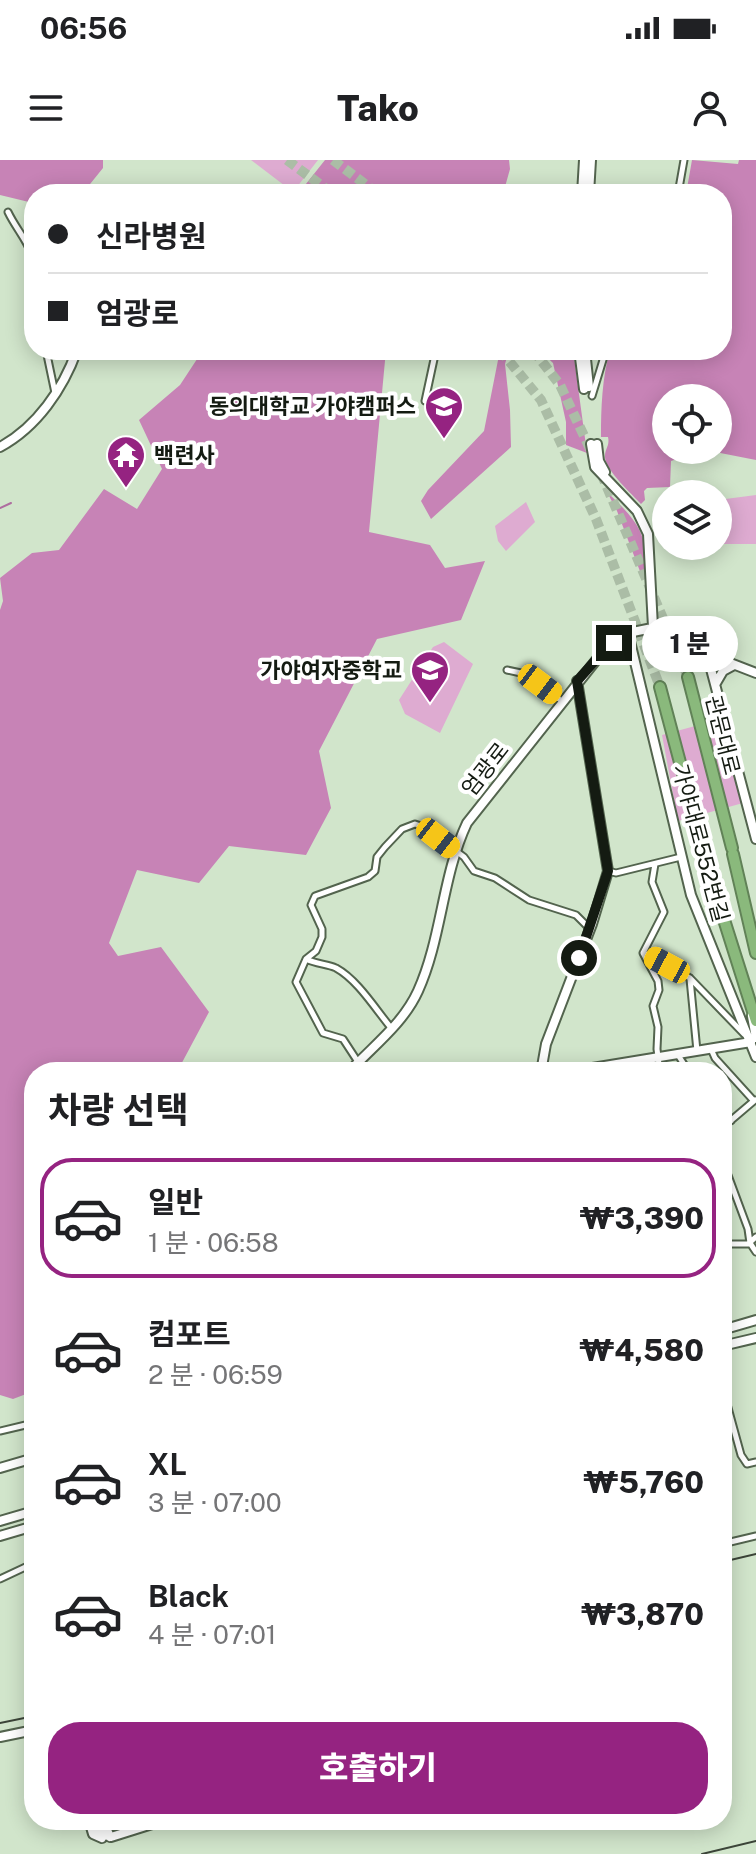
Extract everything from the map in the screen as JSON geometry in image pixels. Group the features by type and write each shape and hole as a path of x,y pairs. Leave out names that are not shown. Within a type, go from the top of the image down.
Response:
{"highway":[{"name":"관문대로","path":"688,677 756,953"},
{"path":"660,687 704,853"},
{"path":"707,866 756,1021"}],"street":[{"path":"583,184 584,160"},
{"path":"590,184 591,160"},
{"path":"680,184 684,160"},
{"path":"8,212 24,240"},
{"path":"48,360 55,394"},
{"path":"0,447 31,426 69,373 74,360"},
{"path":"425,401 434,360"},
{"path":"583,360 588,391"},
{"path":"588,391 602,360"},
{"path":"594,444 595,467 637,511 648,534 655,626"},
{"path":"632,651 634,639 655,626"},
{"path":"655,626 707,654 756,673"},
{"name":"엄광로","path":"358,1062 393,1030 417,992 456,852 463,831 476,810 601,654 628,633 655,626"},
{"name":"가야대로552번길","path":"628,633 681,857 704,928 754,1040"},
{"path":"707,654 752,811 756,838"},
{"path":"716,684 723,671 734,665"},
{"path":"507,670 521,673 562,701"},
{"path":"543,1062 546,1044 590,929 608,871 577,681"},
{"path":"358,1062 343,1039 323,1033 296,982 306,959 316,951 322,937 322,929 311,905 315,896 368,877 375,871 377,857 407,825 424,827 464,857 474,871 495,878 529,900 576,915 590,929"},
{"path":"608,871 616,873 681,857"},
{"path":"643,953 664,912 652,882 655,864"},
{"path":"643,953 690,978 754,1040"},
{"path":"643,953 658,981 659,990 653,1006 658,1027 659,1062"},
{"path":"306,959 318,966 333,966 347,976 393,1030"},
{"path":"690,978 697,1051"},
{"name":"가야대로552번길","path":"750,1003 756,1057"},
{"path":"632,1062 754,1040"},
{"path":"711,1049 719,1062"},
{"path":"678,1055 683,1062"},
{"path":"732,1076 754,1100 732,1120"},
{"path":"732,1186 750,1243 756,1252"},
{"path":"732,1244 750,1243 756,1237"},
{"path":"732,1327 756,1320"},
{"path":"732,1344 756,1338"},
{"path":"732,1422 741,1455 747,1464 756,1462"},
{"path":"0,1431 24,1425"},
{"path":"0,1468 24,1461"},
{"path":"0,1521 24,1514"},
{"path":"0,1536 24,1529"},
{"path":"732,1542 756,1536"},
{"path":"0,1579 24,1568"},
{"path":"0,1737 24,1732"},
{"path":"92,1830 101,1838 133,1830"},
{"path":"98,1830 111,1837"},
{"path":"106,1830 111,1837"}],"shaded area":[{"path":"0,160 103,160 103,168 90,184 24,184 24,201 0,195"},
{"path":"251,160 318,160 299,184 282,184"},
{"path":"325,160 509,160 510,169 506,184 306,184"},
{"path":"692,160 738,164 739,160 756,160 756,460 732,455 732,384 652,384 652,464 671,464 670,480 652,480 652,488 644,491 645,500 641,504 606,461 608,437 601,437 601,415 608,360 732,360 732,184 688,184"},
{"path":"196,360 385,360 369,532 430,545 445,568 485,561 461,620 377,639 319,751 331,808 306,855 229,846 199,883 137,870 109,943 118,956 161,947 209,1012 182,1062 24,1062 24,1395 13,1399 0,1395 0,610 3,601 0,578 32,553 59,550 104,489 137,509 162,469 139,420 180,385"},
{"path":"498,360 506,360 511,447 431,519 421,501 484,431"},
{"path":"550,360 574,360 587,453 566,445 566,422"},
{"path":"607,492 638,528 645,548 644,574 641,574"},
{"path":"756,495 756,544 732,544 732,498"},
{"path":"526,502 535,522 506,551 498,541 495,526"},
{"path":"444,642 473,664 440,733 405,714 399,700 433,647"},
{"path":"721,719 743,803 678,821 662,735"}],"waterway":[{"path":"0,508 11,503"}],"tunnel":[{"path":"287,160 319,184"},
{"path":"333,160 365,184"},
{"path":"508,360 541,400 596,519 660,687"},
{"path":"541,360 560,385 593,455"},
{"path":"601,473 688,677"}],"railway":[{"path":"732,1560 756,1554"},
{"path":"0,1723 24,1718"},
{"path":"702,1854 756,1841"}],"place":[{"name":"동의대학교 가야캠퍼스","path":"444,440"},
{"name":"백련사","path":"126,489"},
{"name":"가야여자중학교","path":"430,704"}],"route":[{"path":"579,958 608,871 577,681 614,643"}]}
